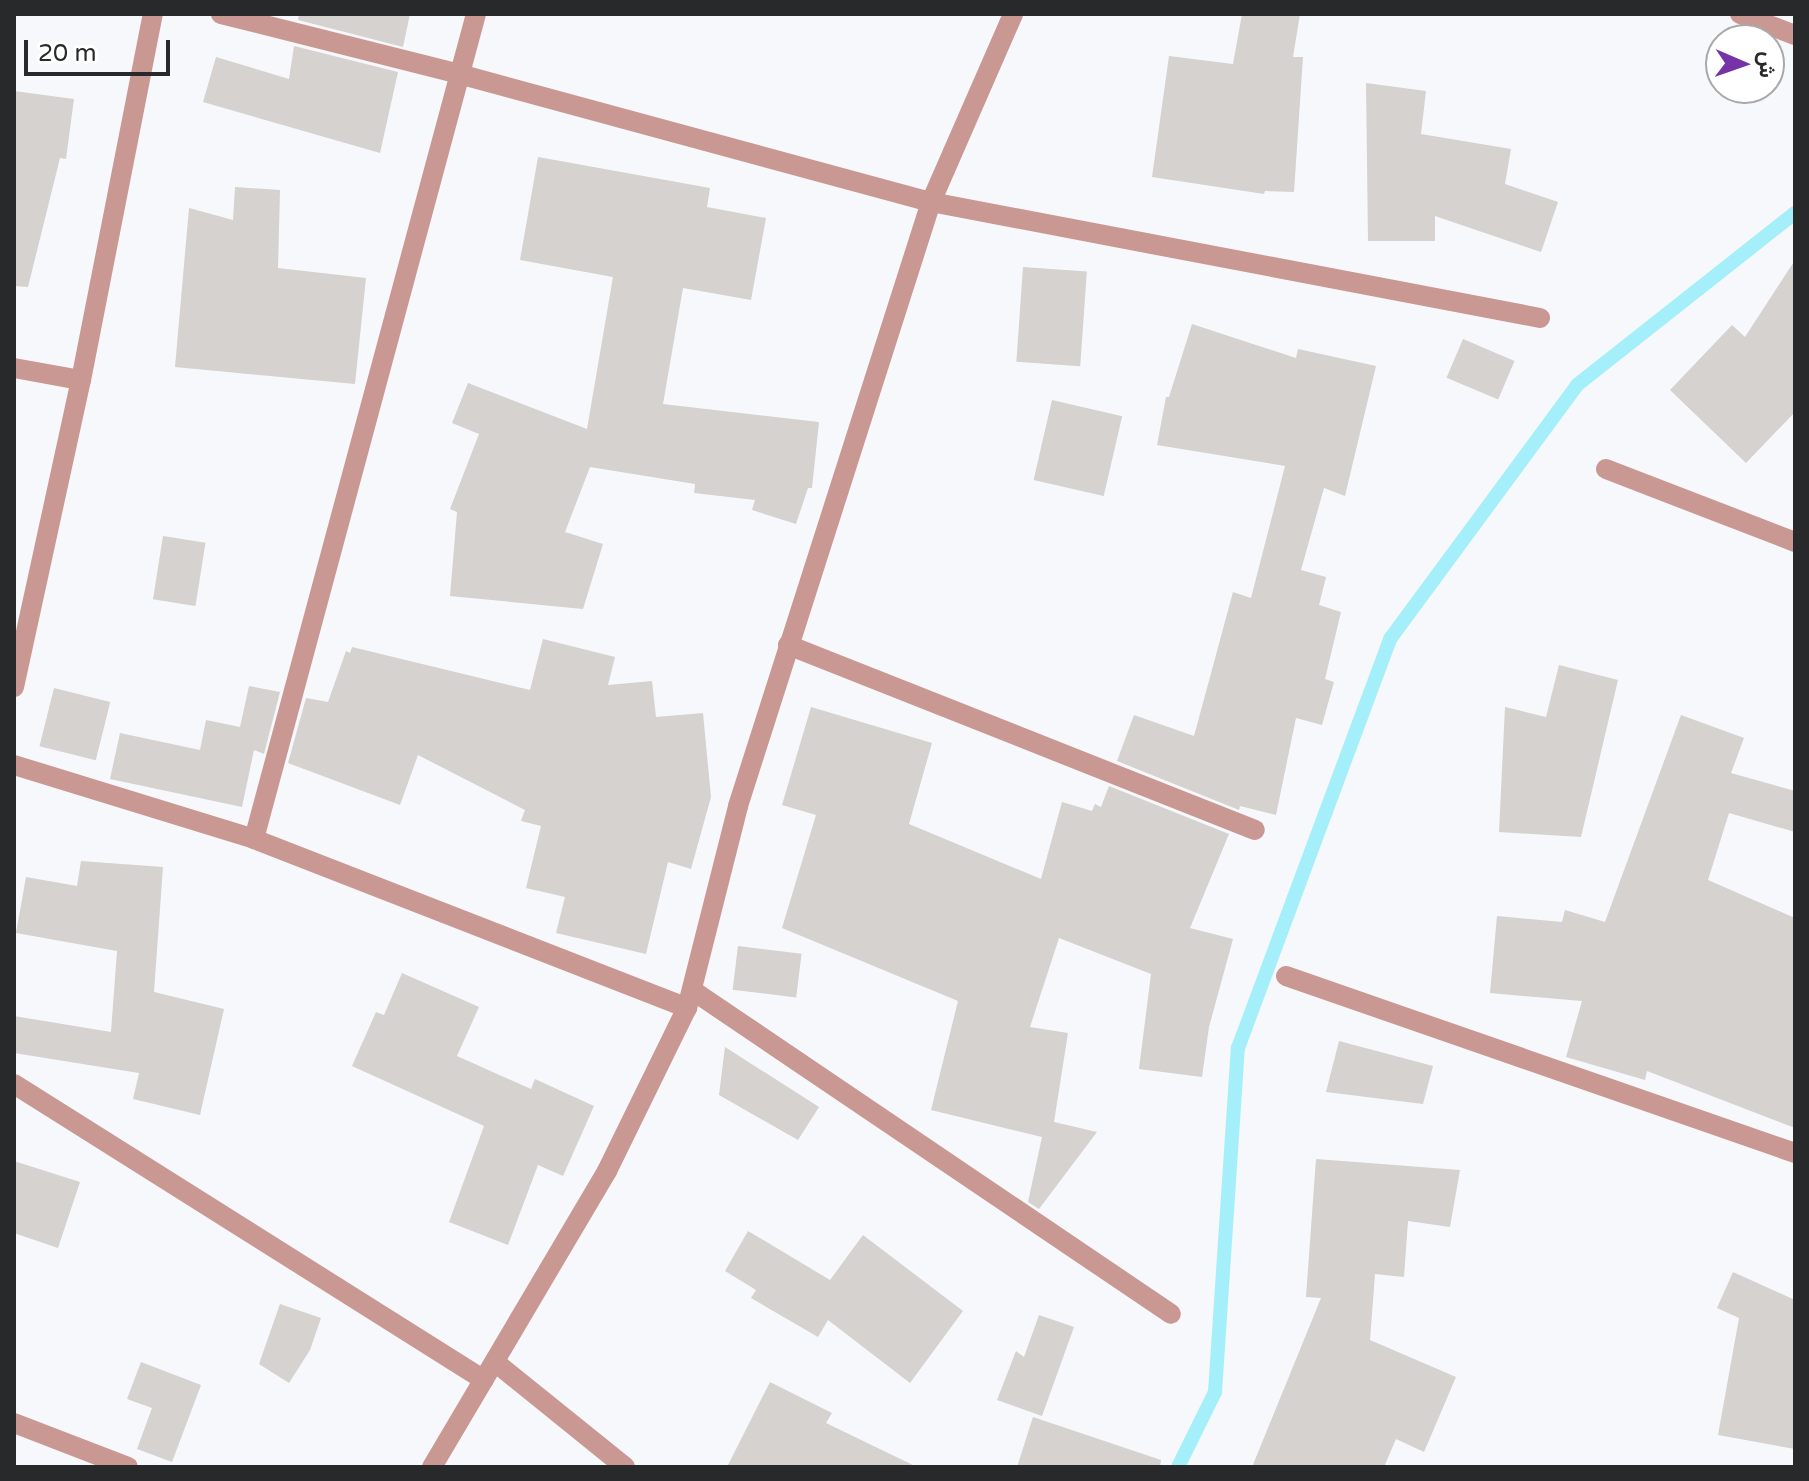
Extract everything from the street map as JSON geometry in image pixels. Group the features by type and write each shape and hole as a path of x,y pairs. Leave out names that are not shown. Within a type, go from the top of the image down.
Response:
{"street":[{"path":"14,687 81,380 153,14"},
{"path":"221,14 459,74 931,202 1540,318"},
{"path":"254,839 476,14"},
{"path":"432,1467 607,1171 690,999 738,806 931,202 1013,14"},
{"path":"1740,14 1795,35"},
{"path":"14,368 81,380"},
{"path":"1606,469 1795,542"},
{"path":"788,645 1255,830"},
{"path":"14,765 254,839 690,999 1171,1314"},
{"path":"1286,976 1795,1153"},
{"path":"14,1084 484,1380"},
{"path":"495,1362 625,1467"},
{"path":"14,1423 128,1467"}],"building":[{"path":"299,14 410,14 403,47 298,20"},
{"path":"1242,14 1300,14 1293,57 1303,57 1294,192 1265,191 1264,194 1152,177 1169,56 1233,64"},
{"path":"294,46 398,72 380,153 203,102 216,57 289,79"},
{"path":"1366,83 1426,91 1421,134 1511,149 1505,184 1558,202 1541,252 1435,216 1435,241 1368,241"},
{"path":"14,91 74,99 66,159 60,158 28,287 14,286"},
{"path":"538,157 710,188 707,207 766,218 751,300 683,288 663,404 819,422 812,488 808,488 796,524 752,510 755,500 694,493 695,484 590,467 565,532 603,544 583,609 450,596 457,512 450,509 479,434 452,423 468,383 587,429 613,277 520,260"},
{"path":"235,187 280,190 278,268 366,278 355,384 175,367 189,208 233,220"},
{"path":"1795,260 1795,412 1746,463 1670,390 1732,325 1745,337"},
{"path":"1023,267 1087,271 1080,366 1016,362"},
{"path":"1192,324 1296,358 1298,349 1376,366 1345,496 1324,488 1301,570 1326,577 1319,605 1341,612 1325,679 1334,682 1322,725 1296,718 1276,815 1240,806 1239,810 1117,761 1134,715 1194,736 1233,592 1251,598 1285,466 1157,445 1166,397 1169,397"},
{"path":"1463,339 1515,361 1498,400 1447,378"},
{"path":"1052,400 1122,416 1104,496 1034,480"},
{"path":"163,536 205,543 195,606 153,599"},
{"path":"543,639 615,657 608,685 652,681 656,717 703,713 711,797 691,869 668,862 646,954 556,933 565,897 526,888 541,826 521,821 525,810 418,755 400,805 288,763 306,698 328,702 346,651 350,653 352,647 530,690"},
{"path":"1559,665 1618,680 1581,837 1499,832 1505,707 1546,717"},
{"path":"249,686 280,692 264,754 254,750 242,807 110,779 120,733 200,750 206,720 240,727"},
{"path":"54,688 110,702 96,760 39,746"},
{"path":"811,707 932,743 909,824 1041,879 1062,802 1092,811 1095,804 1101,807 1109,786 1229,834 1190,928 1233,939 1209,1027 1202,1077 1139,1069 1151,974 1059,938 1030,1027 1068,1033 1054,1122 1097,1132 1039,1209 1028,1202 1042,1137 931,1110 958,1001 782,928 816,815 782,805"},
{"path":"1681,715 1744,738 1731,773 1795,791 1795,832 1729,813 1708,880 1795,918 1795,1128 1647,1071 1645,1080 1566,1057 1582,1001 1490,993 1497,916 1562,922 1565,910 1605,922"},
{"path":"81,861 163,867 154,992 224,1009 200,1115 133,1099 139,1073 14,1053 14,1016 111,1032 117,951 16,933 26,877 77,886"},
{"path":"738,946 802,954 796,997 733,990"},
{"path":"402,973 479,1007 457,1056 531,1089 535,1079 594,1106 563,1176 538,1165 508,1245 449,1222 484,1126 352,1066 376,1012 384,1015"},
{"path":"1339,1041 1433,1066 1423,1104 1326,1092"},
{"path":"725,1047 819,1107 798,1140 719,1095"},
{"path":"1316,1159 1460,1170 1450,1227 1408,1221 1404,1277 1375,1274 1370,1340 1456,1377 1424,1452 1396,1439 1384,1467 1252,1467 1321,1298 1306,1297"},
{"path":"14,1161 80,1182 58,1248 14,1233"},
{"path":"748,1231 830,1280 863,1235 963,1311 910,1383 828,1320 818,1337 751,1298 756,1290 725,1271"},
{"path":"1733,1272 1795,1300 1795,1449 1718,1435 1739,1318 1717,1308"},
{"path":"280,1304 321,1318 310,1350 289,1383 259,1364"},
{"path":"1039,1315 1074,1327 1042,1416 997,1400 1016,1351 1024,1357"},
{"path":"141,1362 201,1385 172,1462 137,1449 152,1408 127,1399"},
{"path":"770,1382 832,1413 826,1423 917,1467 727,1467"},
{"path":"1033,1417 1161,1460 1160,1467 1017,1467"}],"waterway":[{"path":"1178,1467 1215,1392 1238,1048 1390,639 1577,385 1795,213"}]}
